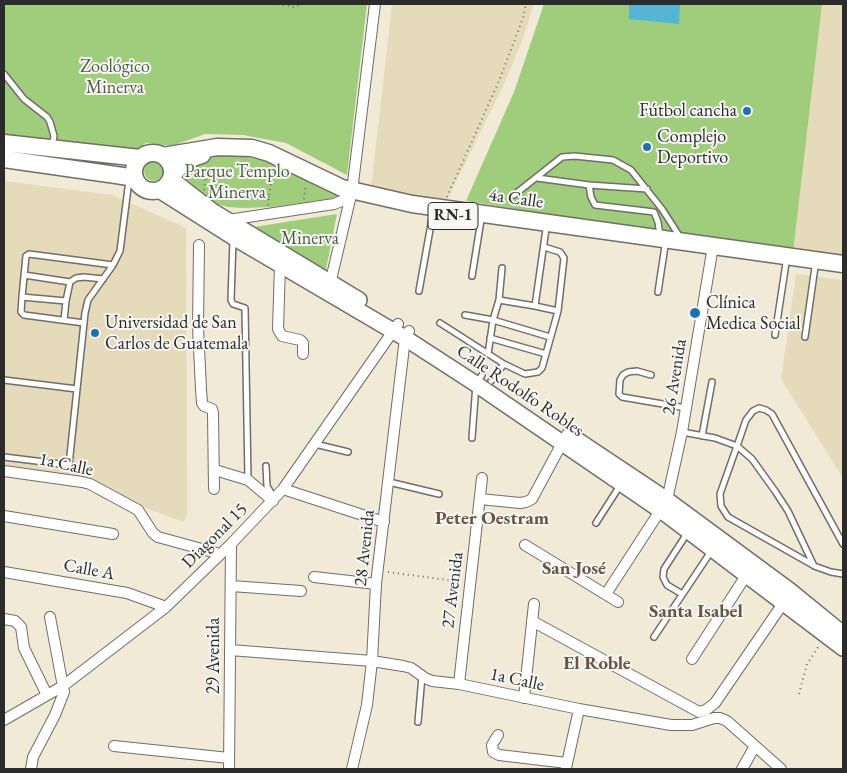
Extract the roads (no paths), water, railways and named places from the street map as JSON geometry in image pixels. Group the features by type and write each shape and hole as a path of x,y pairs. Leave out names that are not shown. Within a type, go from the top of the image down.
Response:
{"main road":[{"name":"RN-1","path":"4,143 140,158 151,153 163,156"},
{"name":"4a Calle","path":"163,156 217,147 252,148 269,153 351,195"},
{"name":"4a Calle","path":"171,180 182,164 190,159 218,152 241,153 274,161 351,195 481,220 663,242 683,242 786,263 843,271"},
{"path":"4,159 132,179 144,189 154,191 171,180 171,166 163,156"},
{"path":"132,179 134,169 140,158"},
{"name":"Calle Rodolfo Robles","path":"171,180 212,211 329,288 483,380 843,634"},
{"name":"Calle Rodolfo Robles","path":"171,180 233,237 280,265 329,288"},
{"name":"4a Calle","path":"438,211 712,249 843,264"},
{"name":"Calle Rodolfo Robles","path":"565,438 622,484 664,506 688,531 712,549 750,569"},
{"name":"Calle Rodolfo Robles","path":"788,597 843,648"}],"street":[{"path":"329,288 351,195 375,4"},
{"path":"228,220 334,204 351,195"},
{"path":"199,246 198,327 202,404 212,409 214,489"},
{"name":"26 Avenida","path":"664,506 687,408 712,249"},
{"path":"280,265 278,329 282,336 300,340 303,343 303,354"},
{"name":"Diagonal 15","path":"4,720 63,686 166,607 231,544 283,489 401,331"},
{"name":"28 Avenida","path":"352,769 366,713 372,661 376,584 388,482 401,331"},
{"path":"480,499 520,503 532,499 565,438"},
{"path":"215,470 248,480 274,500"},
{"name":"1a Calle","path":"4,471 90,484 135,508 158,537 220,554"},
{"name":"27 Avenida","path":"458,684 482,478"},
{"path":"283,489 384,522"},
{"path":"606,594 664,506"},
{"path":"4,516 113,534"},
{"name":"29 Avenida","path":"229,769 231,544"},
{"path":"525,545 618,602"},
{"path":"692,659 750,569"},
{"name":"Calle A","path":"4,572 127,593 166,607"},
{"path":"314,577 376,584"},
{"path":"231,586 301,590"},
{"path":"532,621 699,712 706,710 715,703 788,597"},
{"path":"524,698 534,604"},
{"path":"30,769 64,695 50,617"},
{"path":"4,619 15,621 19,624 24,648 47,695"},
{"name":"1a Calle","path":"230,650 372,661 411,668 432,681 458,684 579,709 681,726 720,718 727,721 781,769"},
{"path":"498,735 492,745 493,752 566,766 579,709"},
{"path":"114,746 229,758"},
{"path":"742,769 755,746"}],"lane":[{"path":"4,74 24,99 47,117 54,136 52,148"},
{"path":"514,195 562,157 575,156 613,160 631,170 662,209 683,242"},
{"path":"537,178 589,185 647,189"},
{"path":"67,480 88,300 113,265 120,251 132,179"},
{"path":"589,185 591,197 595,205 654,212 662,209"},
{"path":"419,291 438,211"},
{"path":"654,212 663,242 658,292"},
{"path":"472,276 481,220"},
{"path":"535,306 546,229"},
{"path":"233,237 231,300 233,304 245,308 248,480"},
{"path":"440,324 504,364 524,374 538,372 542,368 558,311 564,258 560,252 544,247"},
{"path":"84,323 24,315 21,310 26,256 29,254 113,265"},
{"path":"774,335 786,263"},
{"path":"805,337 815,267"},
{"path":"488,354 493,320 499,300 502,268"},
{"path":"24,275 70,282 76,278 84,277 103,279"},
{"path":"64,320 70,282"},
{"path":"22,297 66,301"},
{"path":"499,300 558,311"},
{"path":"465,316 493,320 550,336"},
{"path":"490,338 546,354"},
{"path":"472,438 483,380 504,364"},
{"path":"651,375 637,371 628,372 620,380 619,394 622,397 687,408"},
{"path":"4,380 77,389"},
{"path":"702,436 712,382"},
{"path":"843,544 772,414 759,408 753,411 746,420 736,446 720,494 721,506 728,517 814,566 830,572 843,574"},
{"path":"682,432 736,446 752,459 788,511 814,566"},
{"path":"315,444 348,452"},
{"path":"4,457 68,465"},
{"path":"266,466 267,486 274,500"},
{"path":"388,482 439,494"},
{"path":"596,523 622,484"},
{"path":"682,594 667,585 663,577 664,569 688,531"},
{"path":"654,636 712,549"},
{"path":"418,722 422,676"}],"water":[{"path":"629,4 680,4 679,24 629,19"}],"place":[{"name":"Fútbol cancha","path":"747,111"},
{"name":"Complejo Deportivo","path":"647,147"},
{"name":"Clínica Medica Social","path":"695,313"},
{"name":"Universidad de San Carlos de Guatemala","path":"95,333"}],"district":[{"name":"Peter Oestram","path":"492,519"},
{"name":"San José","path":"574,569"},
{"name":"Santa Isabel","path":"696,612"},
{"name":"El Roble","path":"597,664"}],"park label":[{"name":"Zoológico Minerva","path":"115,77"},
{"name":"Parque Templo Minerva","path":"237,182"},
{"name":"Minerva","path":"310,239"}]}
